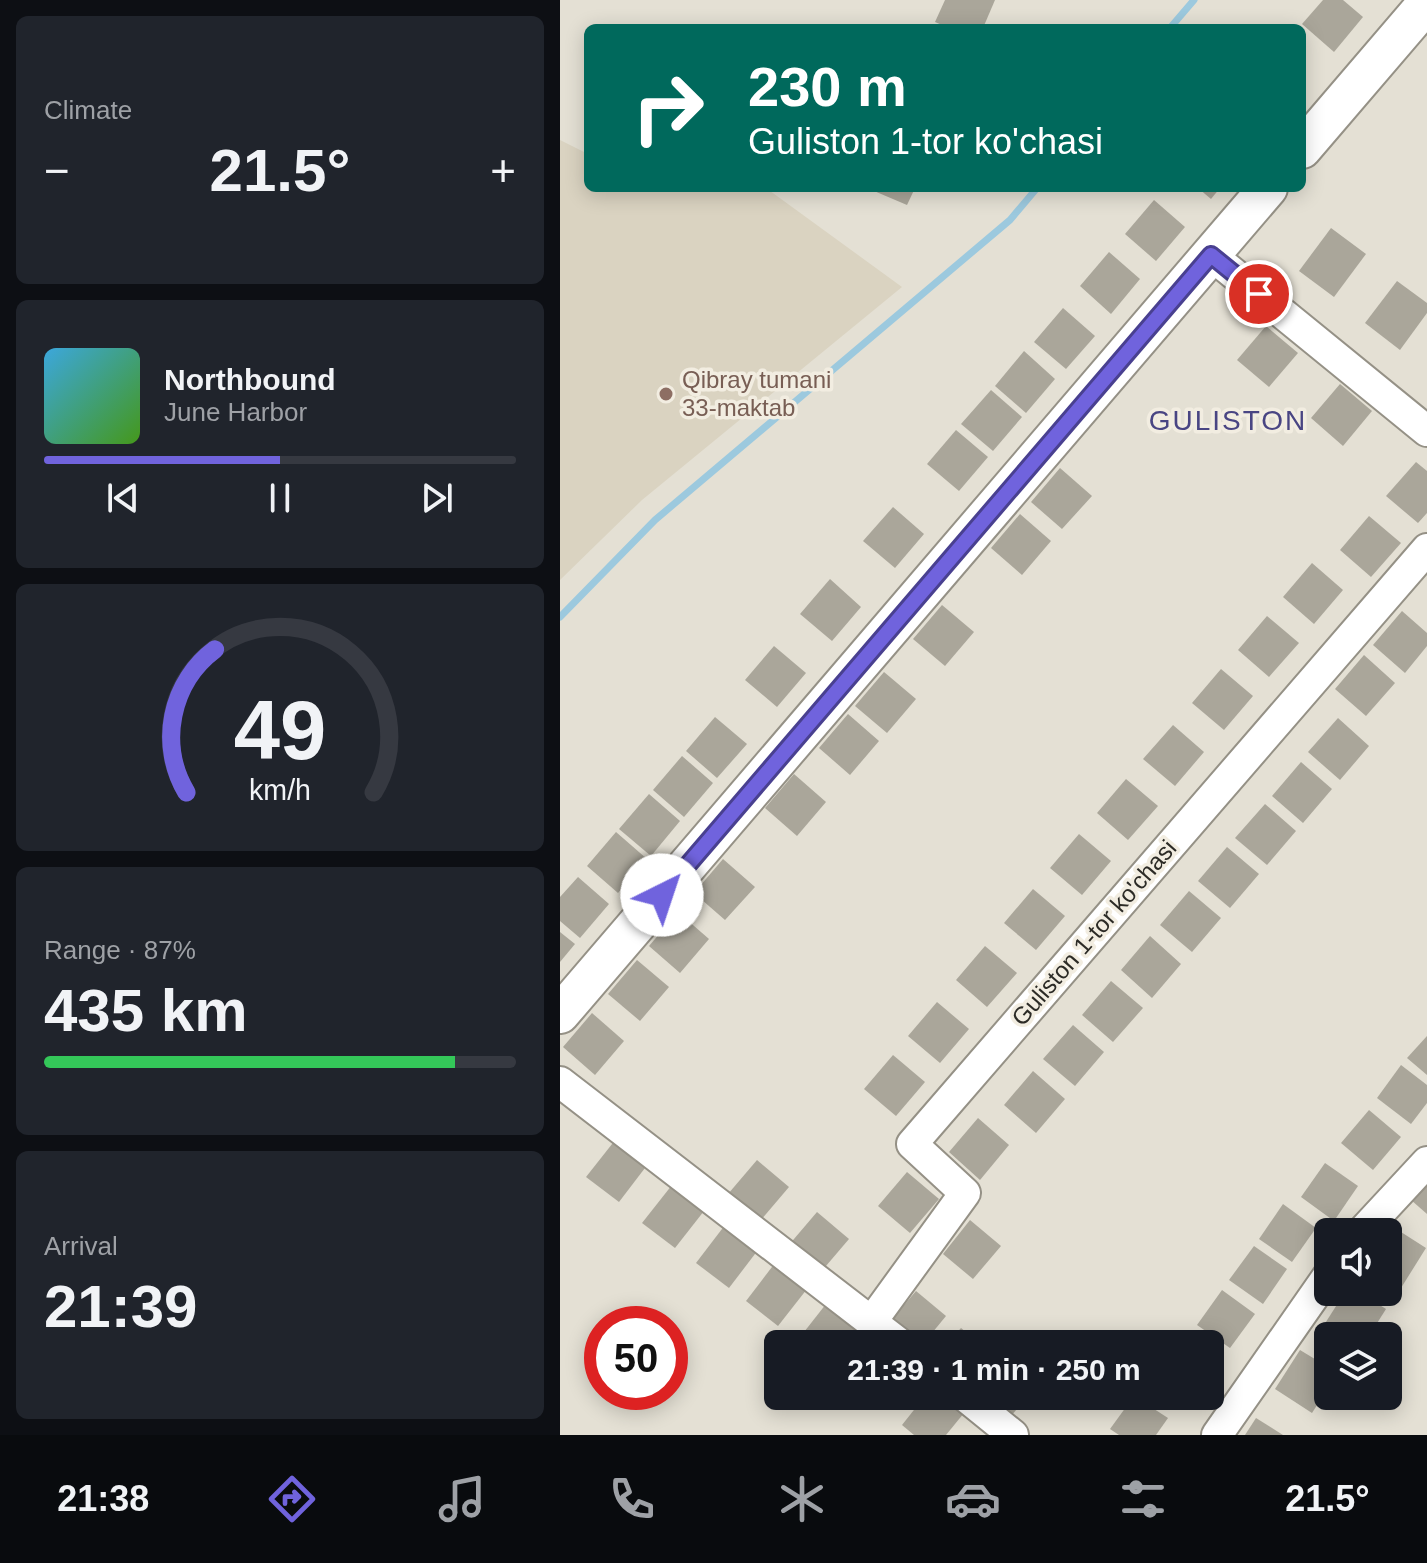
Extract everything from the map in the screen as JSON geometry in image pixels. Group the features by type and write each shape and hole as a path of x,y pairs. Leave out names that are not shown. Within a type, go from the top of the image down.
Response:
{"main road":[{"path":"1306,144 1427,3"},
{"path":"560,1014 1265,192"}],"street":[{"path":"1211,255 1427,431"},
{"name":"Guliston 1-tor ko'chasi","path":"872,1321 965,1193 912,1144 1427,549"},
{"path":"560,1082 883,1330"},
{"path":"1375,1218 1427,1162"},
{"path":"1217,1435 1314,1296"},
{"path":"982,1410 1013,1435"}],"shaded area":[{"name":"Qibray tumani 33-maktab","path":"560,140 584,152 584,192 771,192 902,287 642,500 560,580"}],"building":[{"path":"945,0 995,0 985,24 935,22"},
{"path":"1323,0 1343,0 1363,17 1334,52 1306,28 1306,24 1302,24"},
{"path":"876,192 913,192 907,205"},
{"path":"1203,192 1217,192 1211,199"},
{"path":"1154,200 1185,227 1156,261 1125,234"},
{"path":"1331,228 1366,254 1334,297 1299,271"},
{"path":"1109,252 1140,279 1111,314 1080,286"},
{"path":"1397,281 1427,303 1427,313 1400,350 1365,323"},
{"path":"1063,308 1095,336 1066,369 1034,342"},
{"path":"1266,326 1298,353 1269,387 1237,360"},
{"path":"1024,351 1055,379 1026,413 995,386"},
{"path":"1340,384 1372,411 1343,446 1311,418"},
{"path":"991,390 1022,417 993,451 961,424"},
{"path":"956,430 988,457 959,491 927,464"},
{"path":"1416,462 1427,471 1427,513 1418,523 1386,496"},
{"path":"1060,468 1092,496 1062,529 1031,502"},
{"path":"893,507 924,534 895,568 863,541"},
{"path":"1020,514 1051,541 1022,575 991,548"},
{"path":"1369,516 1401,543 1371,577 1340,550"},
{"path":"1312,563 1343,590 1314,624 1283,597"},
{"path":"830,579 861,607 832,641 800,614"},
{"path":"942,605 974,632 945,666 913,639"},
{"path":"1402,611 1427,633 1427,646 1405,673 1373,645"},
{"path":"1267,616 1299,643 1269,677 1238,650"},
{"path":"774,646 806,673 777,707 745,680"},
{"path":"1364,655 1395,683 1366,716 1335,689"},
{"path":"1221,669 1253,696 1224,730 1192,703"},
{"path":"884,672 916,699 887,733 855,706"},
{"path":"848,714 879,741 850,775 819,748"},
{"path":"715,717 747,744 717,778 686,751"},
{"path":"1338,718 1369,746 1340,780 1308,752"},
{"path":"1173,725 1204,752 1175,786 1143,759"},
{"path":"682,756 713,783 684,817 653,790"},
{"path":"1301,762 1332,789 1303,823 1272,796"},
{"path":"794,774 826,802 797,836 765,808"},
{"path":"1126,779 1158,806 1128,840 1097,813"},
{"path":"649,794 680,821 651,856 619,829"},
{"path":"1265,804 1296,831 1267,865 1235,838"},
{"path":"616,832 647,859 618,893 587,866"},
{"path":"1079,834 1111,861 1082,895 1050,868"},
{"path":"1227,847 1259,874 1230,908 1198,881"},
{"path":"723,859 755,887 725,920 694,893"},
{"path":"578,877 609,904 580,938 560,921 560,897"},
{"path":"1033,889 1065,916 1036,950 1004,923"},
{"path":"1189,891 1221,918 1192,952 1160,925"},
{"path":"678,912 709,939 680,973 649,946"},
{"path":"560,932 575,944 560,962"},
{"path":"1150,936 1181,964 1152,998 1121,970"},
{"path":"985,946 1017,973 987,1007 956,980"},
{"path":"637,960 669,987 640,1021 608,994"},
{"path":"1111,981 1143,1008 1113,1042 1082,1015"},
{"path":"937,1002 969,1029 940,1063 908,1036"},
{"path":"592,1013 624,1041 595,1075 563,1047"},
{"path":"1073,1025 1104,1052 1075,1086 1043,1059"},
{"path":"1427,1036 1427,1075 1407,1058"},
{"path":"893,1055 925,1082 896,1116 864,1089"},
{"path":"1401,1065 1427,1085 1427,1103 1411,1124 1377,1098"},
{"path":"1033,1071 1065,1099 1036,1133 1004,1105"},
{"path":"1369,1110 1401,1137 1373,1170 1341,1143"},
{"path":"978,1118 1009,1145 980,1180 949,1152"},
{"path":"616,1139 648,1164 619,1202 586,1177"},
{"path":"757,1160 789,1187 760,1221 728,1194"},
{"path":"1325,1163 1358,1186 1336,1218 1330,1218 1301,1197"},
{"path":"907,1172 939,1199 910,1233 878,1206"},
{"path":"1427,1182 1427,1214 1411,1200"},
{"path":"672,1185 704,1211 675,1248 642,1223"},
{"path":"1283,1204 1314,1227 1292,1262 1259,1239"},
{"path":"817,1212 849,1239 820,1273 788,1246"},
{"path":"970,1220 1001,1246 973,1279 943,1254"},
{"path":"725,1225 758,1250 729,1288 696,1263"},
{"path":"1402,1233 1426,1248 1402,1286"},
{"path":"1254,1246 1287,1269 1263,1304 1229,1280"},
{"path":"775,1263 807,1289 778,1326 746,1301"},
{"path":"1222,1290 1255,1314 1230,1348 1224,1344 1224,1330 1204,1330 1197,1325"},
{"path":"916,1291 946,1316 934,1330 895,1330 888,1324"},
{"path":"826,1304 859,1329 858,1330 806,1330"},
{"path":"1336,1306 1381,1306 1386,1309 1378,1322 1326,1322"},
{"path":"1300,1350 1314,1358 1312,1413 1275,1389"},
{"path":"914,1410 960,1410 964,1413 946,1435 914,1435 902,1425"},
{"path":"991,1410 1016,1410 1006,1422"},
{"path":"1124,1410 1156,1410 1168,1418 1156,1435 1119,1435 1110,1429"},
{"path":"1256,1418 1283,1435 1245,1435"}],"waterway":[{"path":"1173,24 1194,0"},
{"path":"560,617 655,520 1010,220 1034,192"}],"place":[{"name":"Qibray tumani 33-maktab","path":"666,394"}],"district":[{"name":"GULISTON","path":"1228,420"}],"route":[{"path":"662,895 1211,255 1259,294"}]}
